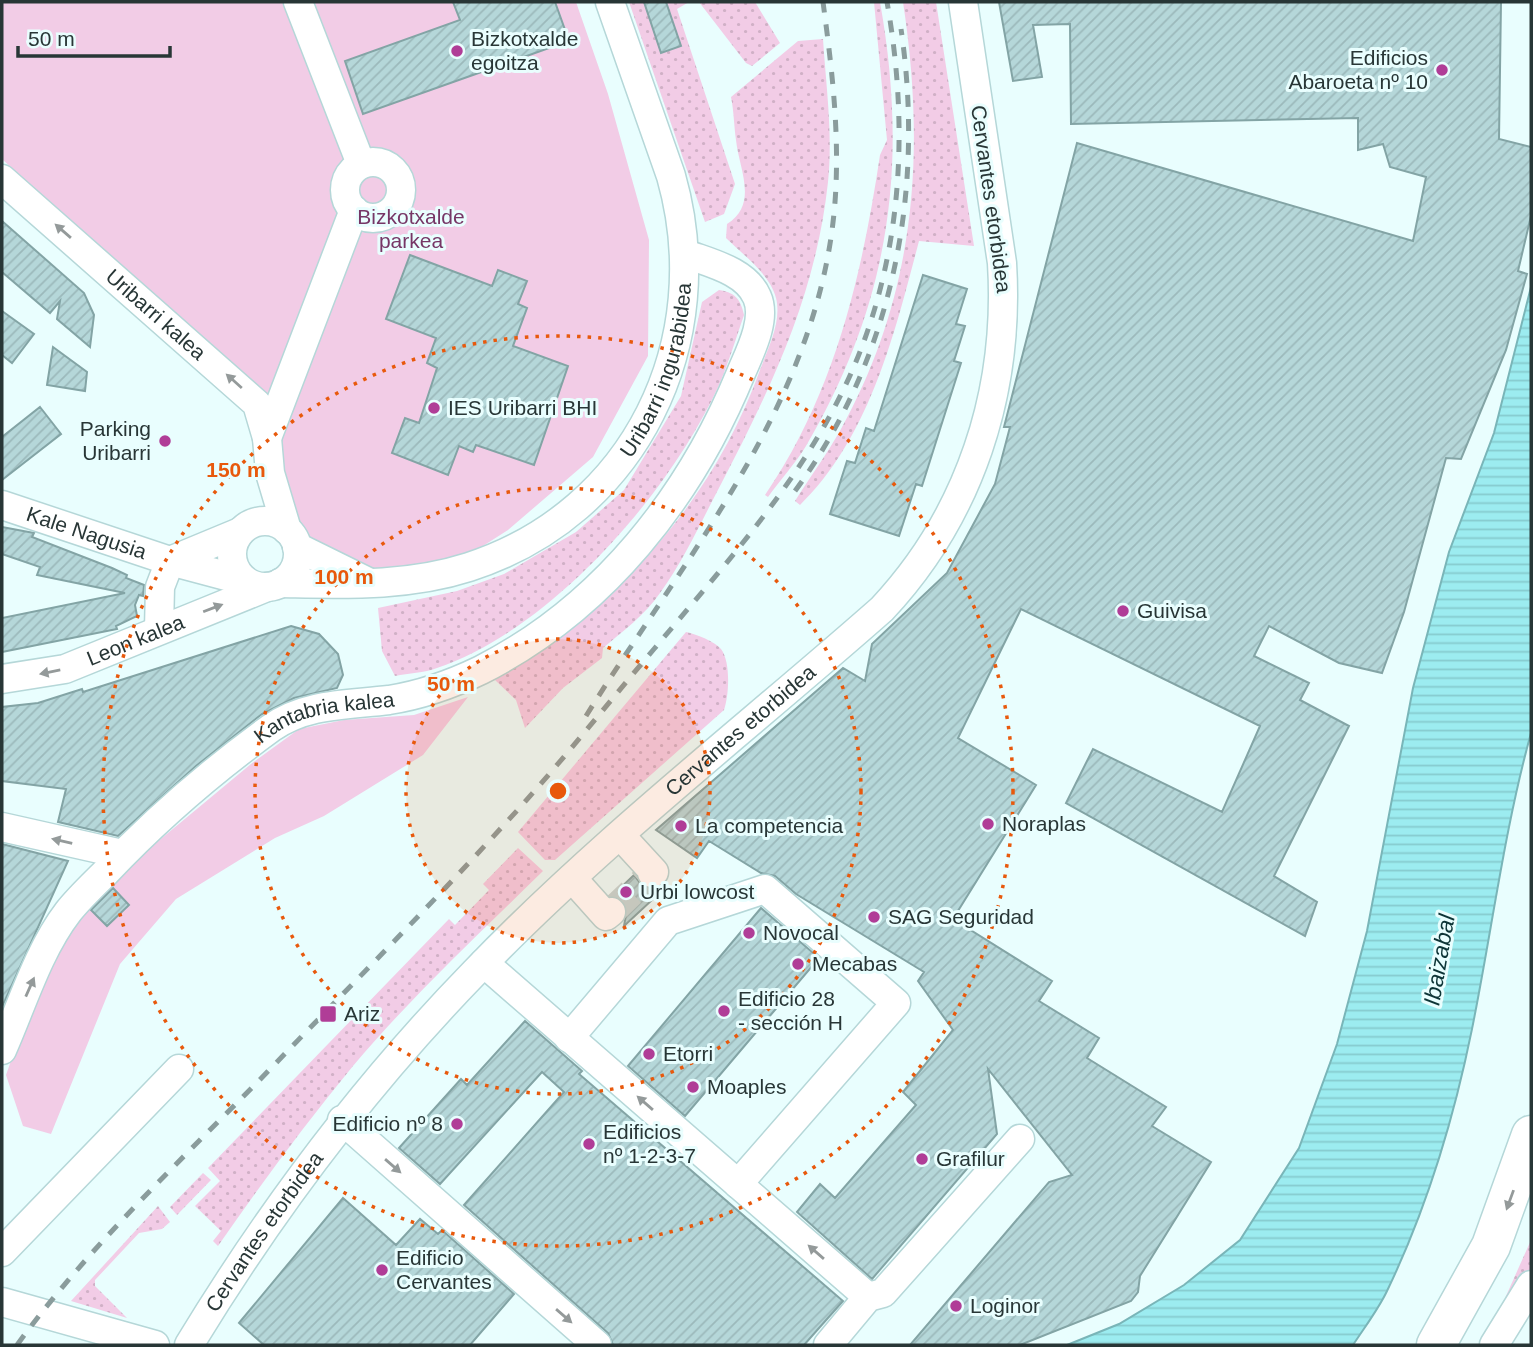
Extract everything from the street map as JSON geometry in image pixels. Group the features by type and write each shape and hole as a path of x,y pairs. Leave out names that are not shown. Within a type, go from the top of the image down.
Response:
{"highway":[{"path":"1436,1345 1491,1246 1512,1194 1531,1135"},
{"path":"1491,1342 1498,1291 1531,1216"}],"street":[{"path":"298,2 361,164"},
{"name":"Uribarri ingurabidea","path":"264,584 373,584 429,577 498,556 550,526 601,484 645,425 671,363 685,292 686,254 671,176 610,2"},
{"name":"Cervantes etorbidea","path":"189,1345 234,1271 342,1120 419,1031 484,963 572,878 882,609 923,560 970,474 992,412 1005,300 1003,263 962,2"},
{"path":"379,162 388,166 399,180 400,198 388,213 380,217 362,215 354,210 346,197 346,181 361,164 379,162"},
{"name":"Uribarri kalea","path":"2,179 257,404 267,438 270,473 292,538"},
{"path":"267,438 354,210"},
{"name":"Kantabria kalea","path":"2,1049 68,911 156,820 274,726 313,709 413,695 455,682 515,650 612,573 665,512 708,446 742,369 758,323 759,301 746,281 726,269 686,254"},
{"name":"Uribarri kalea","path":"246,528 270,473"},
{"name":"Kale Nagusia","path":"2,505 170,561 264,584"},
{"path":"292,538 295,568 264,584 237,573 232,552 246,528 270,522 292,538 373,584"},
{"name":"Kale Nagusia","path":"170,561 246,528"},
{"path":"159,629 160,587 170,561"},
{"name":"Leon kalea","path":"2,679 65,669 264,584"},
{"path":"2,827 122,855"},
{"path":"620,835 653,873"},
{"path":"572,878 606,916 611,912"},
{"path":"569,1038 668,921 765,889 896,1003 738,1184"},
{"path":"484,963 868,1297"},
{"path":"2,1252 179,1069"},
{"path":"342,1120 597,1345"},
{"path":"828,1345 868,1297 883,1293 1020,1139"},
{"path":"1491,1342 1531,1285"},
{"path":"2,1302 155,1345"}],"green space":[{"name":"Bizkotxalde parkea","path":"2,2 576,2 608,94 649,240 648,356 593,457 508,530 461,560 385,576 331,562 298,529 282,474 278,415 2,159"},
{"path":"629,2 689,2 677,9 735,184 724,214 705,222"},
{"path":"699,2 755,2 780,43 752,66 746,63"},
{"path":"874,2 880,2 889,62 892,120 891,176 885,231 874,285 857,339 834,392 806,446 768,497 765,495 810,416 842,332 864,244 880,155 887,140"},
{"path":"903,2 936,2 974,246 919,241 889,347 862,416 845,448 824,478 800,505 795,501 841,429 866,378 886,326 900,274 909,221 914,113"},
{"path":"823,39 830,146 822,223 802,302 773,377 692,541 660,593 641,616 603,648 602,658 563,688 525,728 516,700 495,680 581,619 619,585 654,548 687,508 740,419 773,335 777,307 773,289 768,281 726,238 727,224 737,216 745,196 731,97 798,41"},
{"path":"719,290 736,297 744,315 729,359 698,427 639,512 564,590 523,623 480,649 437,668 395,676 382,651 378,608 457,591 504,574 576,532 624,490 681,396 702,302"},
{"path":"686,632 714,643 724,655 728,679 724,710 555,860 545,860 518,832"},
{"path":"468,697 423,755 324,816 275,838 176,899 120,964 51,1134 23,1126 6,1075 29,1010 67,938 109,882 251,764 299,729 344,720 414,715"},
{"path":"518,848 543,871 375,1040 301,1132 218,1246 213,1241 221,1231 195,1206 220,1181 208,1168 449,919 455,925 489,890 483,884"},
{"path":"203,1173 211,1180 177,1215 170,1207"},
{"path":"158,1206 170,1222 162,1229 139,1233 95,1280 95,1286 127,1318 71,1301"},
{"path":"1531,1240 1531,1308 1502,1305"}],"water":[{"name":"Ibaizabal","path":"1531,287 1531,733 1513,807 1457,1096 1426,1196 1401,1260 1383,1298 1353,1345 1067,1345 1119,1324 1184,1285 1240,1240 1299,1148 1337,1044 1367,931 1413,688 1449,552 1494,433"}],"building":[{"name":"Bizkotxalde egoitza","path":"453,2 555,2 569,41 363,114 345,61 460,20"},
{"path":"644,2 666,2 681,46 661,53"},
{"path":"999,2 1501,2 1499,139 1531,147 1531,216 1518,271 1527,274 1506,350 1461,459 1446,458 1404,612 1382,673 1339,663 1269,626 1254,656 1309,683 1300,700 1349,726 1274,876 1317,902 1305,936 1066,803 1093,749 1222,812 1260,726 1021,609 958,738 1036,785 953,919 1052,981 1039,1001 1099,1038 1087,1058 1166,1107 1152,1126 1211,1162 1140,1276 1138,1292 1131,1301 1020,1345 910,1345 1049,1182 1072,1175 988,1069 997,1134 872,1279 797,1212 820,1184 835,1198 916,1105 903,1092 953,1030 918,981 924,972 796,894 775,876 761,873 709,841 697,858 656,830 843,668 865,681 872,644 947,573 995,484 1010,427 1004,427 1077,143 1413,241 1426,177 1390,167 1383,144 1358,150 1358,118 1071,124 1070,24 1033,25 1042,77 1013,81"},
{"path":"2,221 84,293 94,315 90,347 57,319 60,301 50,313 2,272"},
{"path":"410,255 492,286 498,270 527,281 518,304 527,308 513,346 568,366 534,465 476,445 473,452 459,446 448,475 392,453 405,418 419,423 437,368 427,363 436,338 386,319"},
{"path":"923,275 967,289 956,324 965,326 954,361 961,363 922,486 916,484 899,536 830,514 847,461 855,463 866,428 874,431"},
{"path":"2,311 34,334 12,363 2,355"},
{"path":"53,347 87,372 85,391 47,385"},
{"path":"40,407 61,434 2,480 2,437"},
{"path":"2,527 34,533 32,537 112,568 127,575 126,578 144,585 143,596 139,595 135,605 137,616 116,626 117,629 2,652 2,618 125,593 37,575 40,567 2,554"},
{"path":"291,626 319,634 338,654 343,675 337,688 294,698 262,714 196,766 118,836 58,822 66,789 2,781 2,707 38,703 82,689 83,692"},
{"path":"2,844 68,861 2,1007"},
{"path":"634,875 643,887 665,888 624,926 627,909 623,901 612,896"},
{"path":"113,888 129,905 107,926 91,910"},
{"name":"Edificio 28 - sección H","path":"761,908 819,958 685,1116 628,1066"},
{"name":"Edificios nº 1-2-3-7","path":"525,1021 582,1071 579,1074 843,1301 804,1345 613,1345 608,1333 464,1205 564,1092 542,1072 440,1184 399,1148 461,1079 467,1085"},
{"name":"Edificio Cervantes","path":"343,1198 396,1245 420,1219 438,1234 442,1230 514,1294 470,1345 264,1345 239,1323"}],"tunnel":[{"path":"611,912 652,873"}],"railway":[{"path":"586,716 705,535 742,473 776,409 804,343 824,274 835,202 836,127 823,2"},
{"path":"17,1345 109,1234 419,916 522,805 737,550 812,446 852,371 869,327 891,236 899,142 894,49 887,2"},
{"path":"795,491 829,439 856,385 878,329 894,271 904,211 908,151 907,90 901,29"}],"place":[{"name":"Bizkotxalde egoitza","path":"457,51"},
{"name":"Edificios Abaroeta nº 10","path":"1442,70"},
{"name":"IES Uribarri BHI","path":"434,408"},
{"name":"Parking Uribarri","path":"165,441"},
{"name":"Guivisa","path":"1123,611"},
{"name":"Noraplas","path":"988,824"},
{"name":"La competencia","path":"681,826"},
{"name":"Urbi lowcost","path":"626,892"},
{"name":"SAG Seguridad","path":"874,917"},
{"name":"Novocal","path":"749,933"},
{"name":"Mecabas","path":"798,964"},
{"name":"Edificio 28 - sección H","path":"724,1011"},
{"name":"Ariz","path":"328,1014"},
{"name":"Etorri","path":"649,1054"},
{"name":"Moaples","path":"693,1087"},
{"name":"Edificio nº 8","path":"457,1124"},
{"name":"Edificios nº 1-2-3-7","path":"589,1144"},
{"name":"Grafilur","path":"922,1159"},
{"name":"Edificio Cervantes","path":"382,1270"},
{"name":"Loginor","path":"956,1306"}]}
